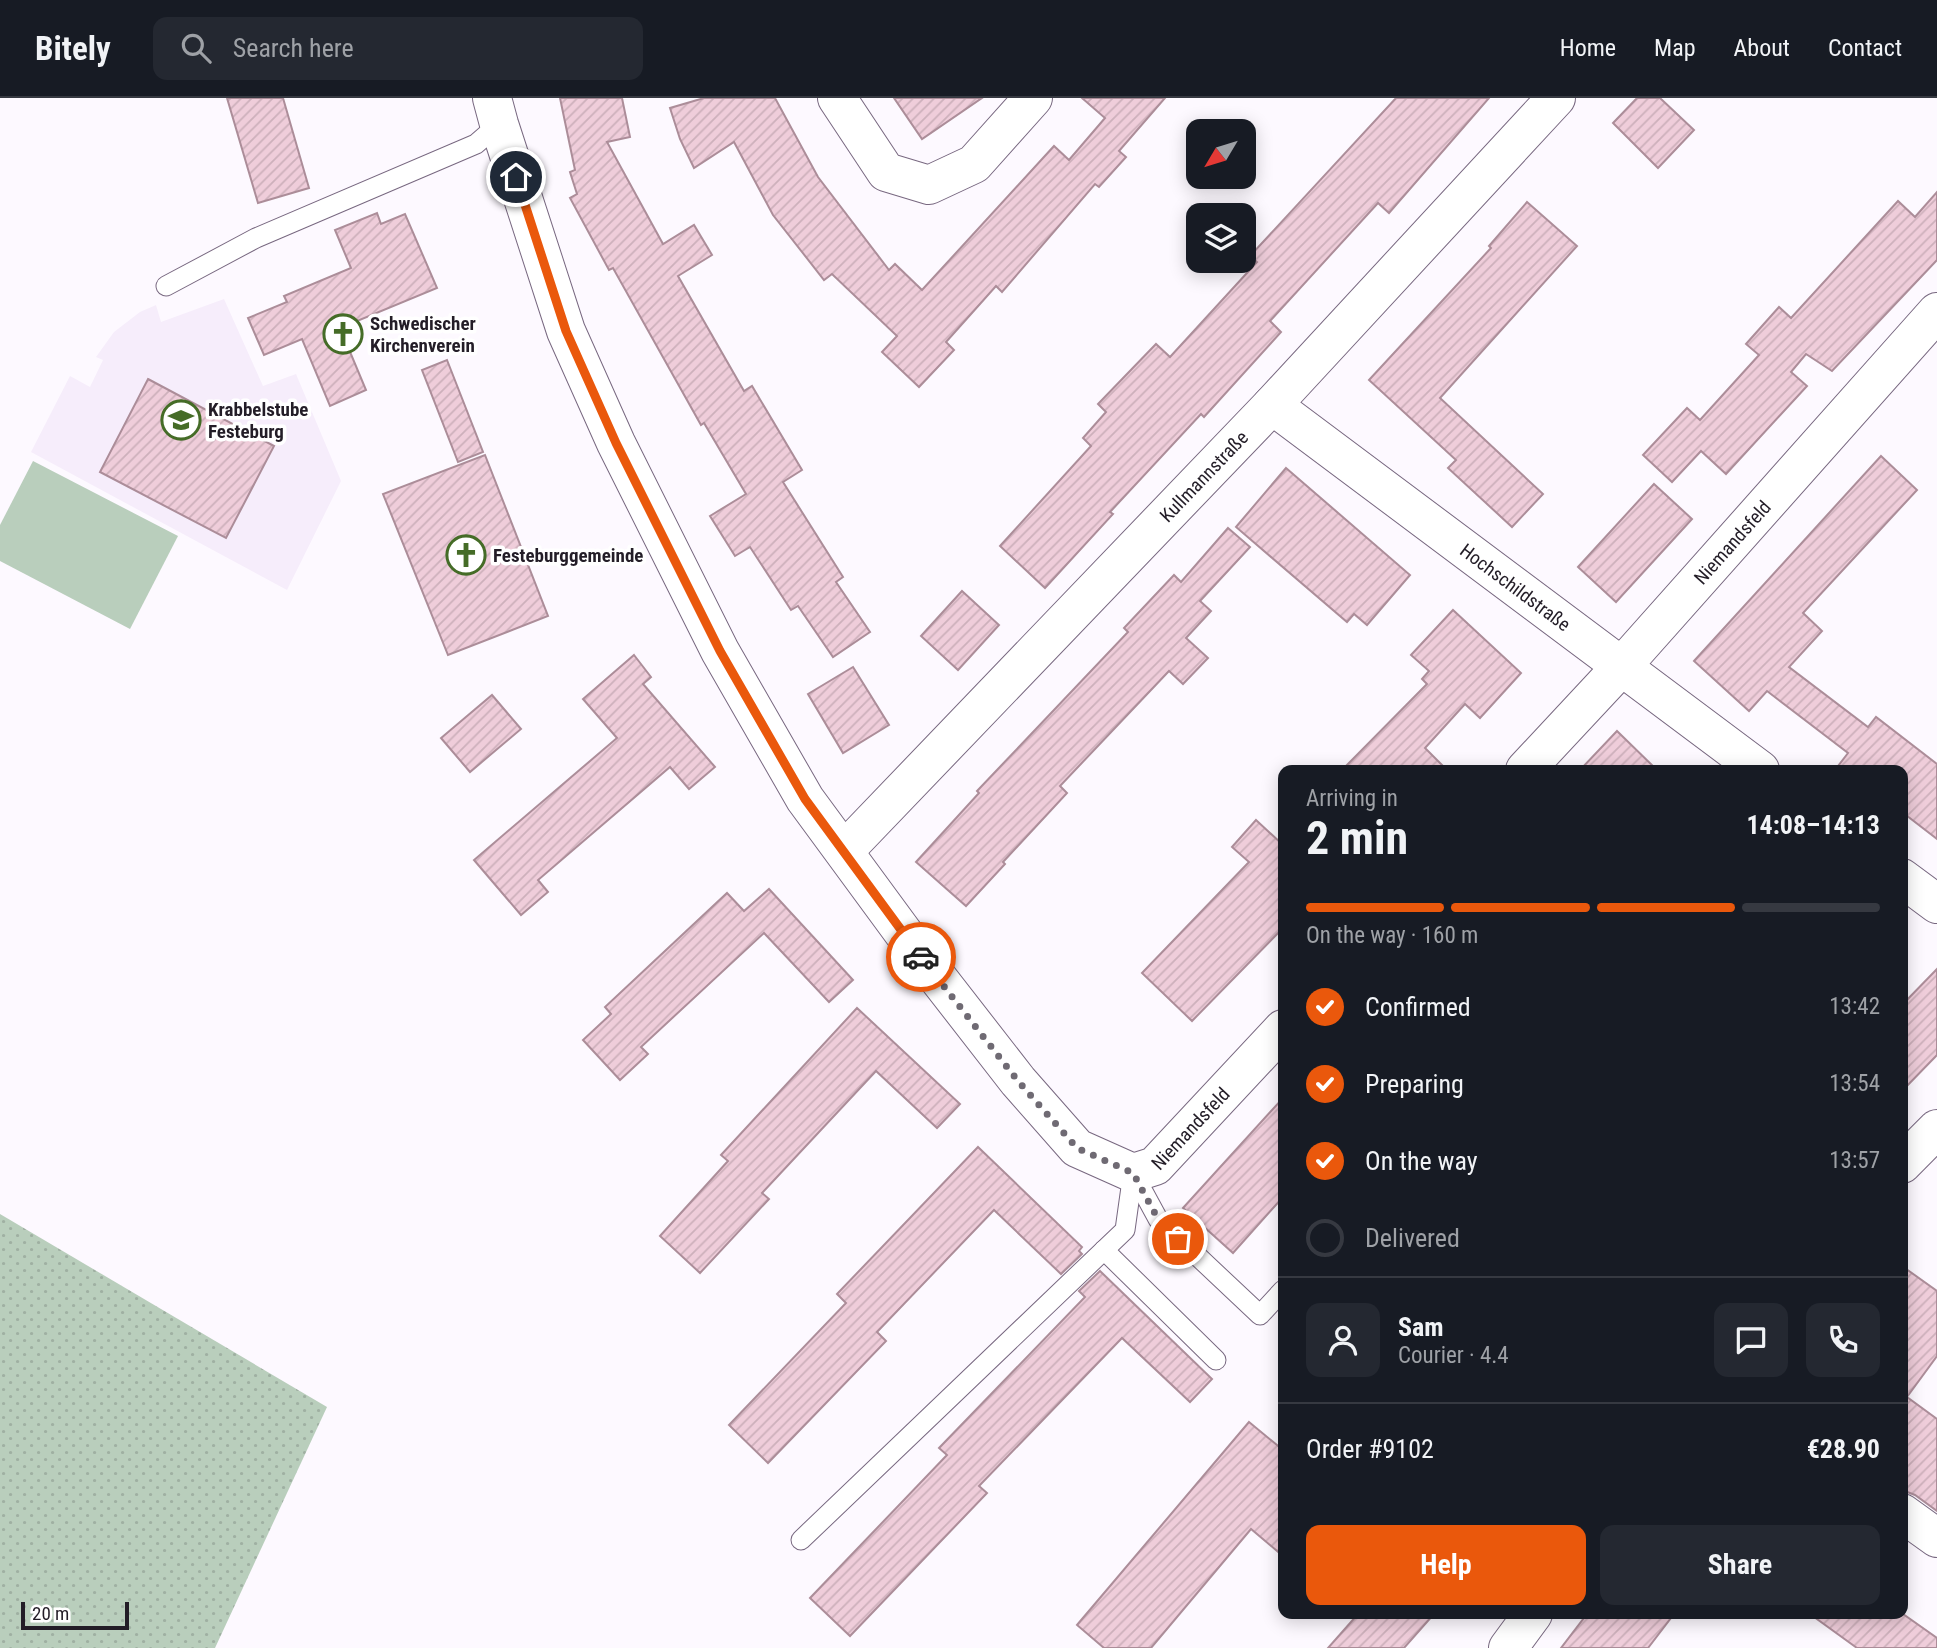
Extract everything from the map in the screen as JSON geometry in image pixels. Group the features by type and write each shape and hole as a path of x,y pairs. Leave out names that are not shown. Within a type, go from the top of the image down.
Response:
{"street":[{"path":"837,98 886,172 929,184 974,164 1033,98"},
{"name":"Kullmannstraße","path":"845,850 1272,404 1556,98"},
{"path":"495,111 566,331 616,443 720,651 805,799 921,957 1018,1081 1077,1148 1133,1173"},
{"name":"Niemandsfeld","path":"1530,765 1622,666 1937,312"},
{"name":"Hochschildstraße","path":"1272,404 1753,765"},
{"path":"1908,882 1937,904"},
{"name":"Niemandsfeld","path":"1133,1173 1155,1166 1278,1034"},
{"path":"1908,1158 1937,1129"},
{"path":"1908,1517 1937,1538"},
{"path":"1508,1648 1529,1619"}],"lane":[{"path":"166,286 256,239 476,144 495,111"},
{"path":"801,1540 1125,1230 1133,1173"},
{"name":"Niemandsfeld","path":"1133,1173 1158,1219 1260,1315 1278,1295"},
{"path":"1104,1251 1216,1360"}],"shaded area":[{"name":"Krabbelstube Festeburg","path":"224,299 263,386 296,374 341,481 287,590 31,452 70,376 90,387 103,360 96,357 114,332 140,312 156,305 161,322"}],"green space":[{"path":"33,461 178,536 130,629 0,561 0,525"},
{"path":"0,1214 327,1407 215,1648 0,1648"}],"building":[{"path":"227,98 283,98 309,188 258,203"},
{"path":"560,98 622,98 630,137 607,142 663,244 694,225 712,255 678,276 744,391 752,386 802,470 783,482 843,577 836,582 870,632 833,657 798,606 791,610 750,547 735,556 710,516 746,494 704,423 701,425 613,268 609,270 570,198 577,194 570,172 575,170"},
{"path":"704,98 775,98 818,177 889,270 895,264 922,290 1054,146 1069,160 1105,118 1082,98 1165,98 1119,151 1126,157 1099,187 1095,184 1002,292 996,286 946,342 954,350 919,387 882,352 897,336 832,274 824,280 773,215 734,142 694,168 680,139 670,108"},
{"path":"894,98 982,98 922,139"},
{"path":"1396,98 1489,98 1389,213 1378,203 1270,321 1281,332 1204,417 1201,414 1110,512 1113,514 1045,588 1000,546 1091,446 1083,438 1106,412 1098,404 1156,344 1170,357 1247,273 1256,273 1256,250"},
{"path":"1637,98 1660,98 1694,130 1658,168 1613,123"},
{"path":"1937,192 1937,260 1832,371 1806,354 1791,372 1807,386 1726,474 1701,451 1672,482 1643,455 1687,408 1700,420 1759,355 1746,344 1779,307 1791,318 1898,201 1915,217"},
{"path":"1527,202 1577,246 1440,398 1543,494 1512,527 1448,468 1456,460 1369,380 1491,248 1489,246"},
{"path":"377,213 381,224 405,214 437,288 340,328 366,390 330,406 302,339 264,355 248,318 287,302 284,296 351,268 335,230"},
{"path":"447,360 483,452 458,462 422,370"},
{"path":"148,379 274,446 226,538 100,472"},
{"name":"Festeburggemeinde","path":"485,455 548,616 448,655 383,494"},
{"path":"1881,456 1917,490 1803,613 1822,631 1789,667 1868,727 1876,717 1937,764 1937,839 1908,817 1908,765 1839,765 1848,753 1767,691 1749,711 1694,661"},
{"path":"1286,468 1410,575 1367,625 1354,614 1347,622 1236,527"},
{"path":"1654,484 1692,519 1616,602 1578,567"},
{"path":"1228,528 1250,547 1200,601 1211,611 1186,638 1208,658 1183,684 1169,671 1060,786 1067,793 966,906 916,862 979,793 977,791 1128,632 1124,628 1174,575 1181,582"},
{"path":"962,591 999,625 958,670 921,636"},
{"path":"1453,610 1521,673 1480,718 1465,704 1425,748 1442,765 1347,765 1427,684 1422,679 1429,671 1411,655"},
{"path":"634,655 651,677 643,684 715,767 689,789 670,767 538,880 548,892 521,915 474,860 617,738 583,699"},
{"path":"853,667 889,725 843,753 808,694"},
{"path":"492,695 521,729 470,772 441,738"},
{"path":"1617,731 1652,765 1585,765"},
{"path":"1256,820 1278,840 1278,933 1192,1021 1142,973 1249,862 1232,847"},
{"path":"769,889 853,980 829,1002 764,933 641,1047 648,1054 620,1080 583,1040 611,1014 605,1007 727,893 744,911"},
{"path":"1937,969 1937,1055 1908,1085 1908,999"},
{"path":"857,1008 960,1104 937,1128 876,1071 762,1193 769,1199 700,1273 660,1236 728,1161 721,1155"},
{"path":"1278,1104 1278,1203 1233,1253 1183,1208"},
{"path":"978,1147 1082,1247 1079,1251 1082,1254 1061,1274 994,1210 877,1332 886,1341 768,1463 729,1425 846,1303 837,1294"},
{"path":"1908,1270 1937,1291 1937,1356 1908,1396"},
{"path":"1100,1271 1212,1379 1190,1402 1122,1338 979,1486 987,1493 850,1636 810,1598 947,1455 939,1448 1085,1297 1079,1291"},
{"path":"1908,1398 1937,1419 1937,1511 1908,1492"},
{"path":"1249,1422 1278,1446 1278,1552 1251,1529 1151,1648 1104,1648 1077,1625"},
{"path":"1908,1618 1937,1638 1937,1648 1857,1648 1817,1619"},
{"path":"1354,1619 1430,1619 1404,1648 1328,1648"},
{"path":"1583,1619 1670,1619 1648,1648 1561,1648"}],"way so far":[{"path":"921,957 1018,1081 1077,1148 1133,1173 1158,1219 1178,1239"}],"place":[{"name":"Schwedischer Kirchenverein","path":"343,334"},
{"name":"Krabbelstube Festeburg","path":"181,420"},
{"name":"Festeburggemeinde","path":"466,555"}],"route":[{"path":"516,177 566,331 616,443 720,651 805,799 921,957"}]}
